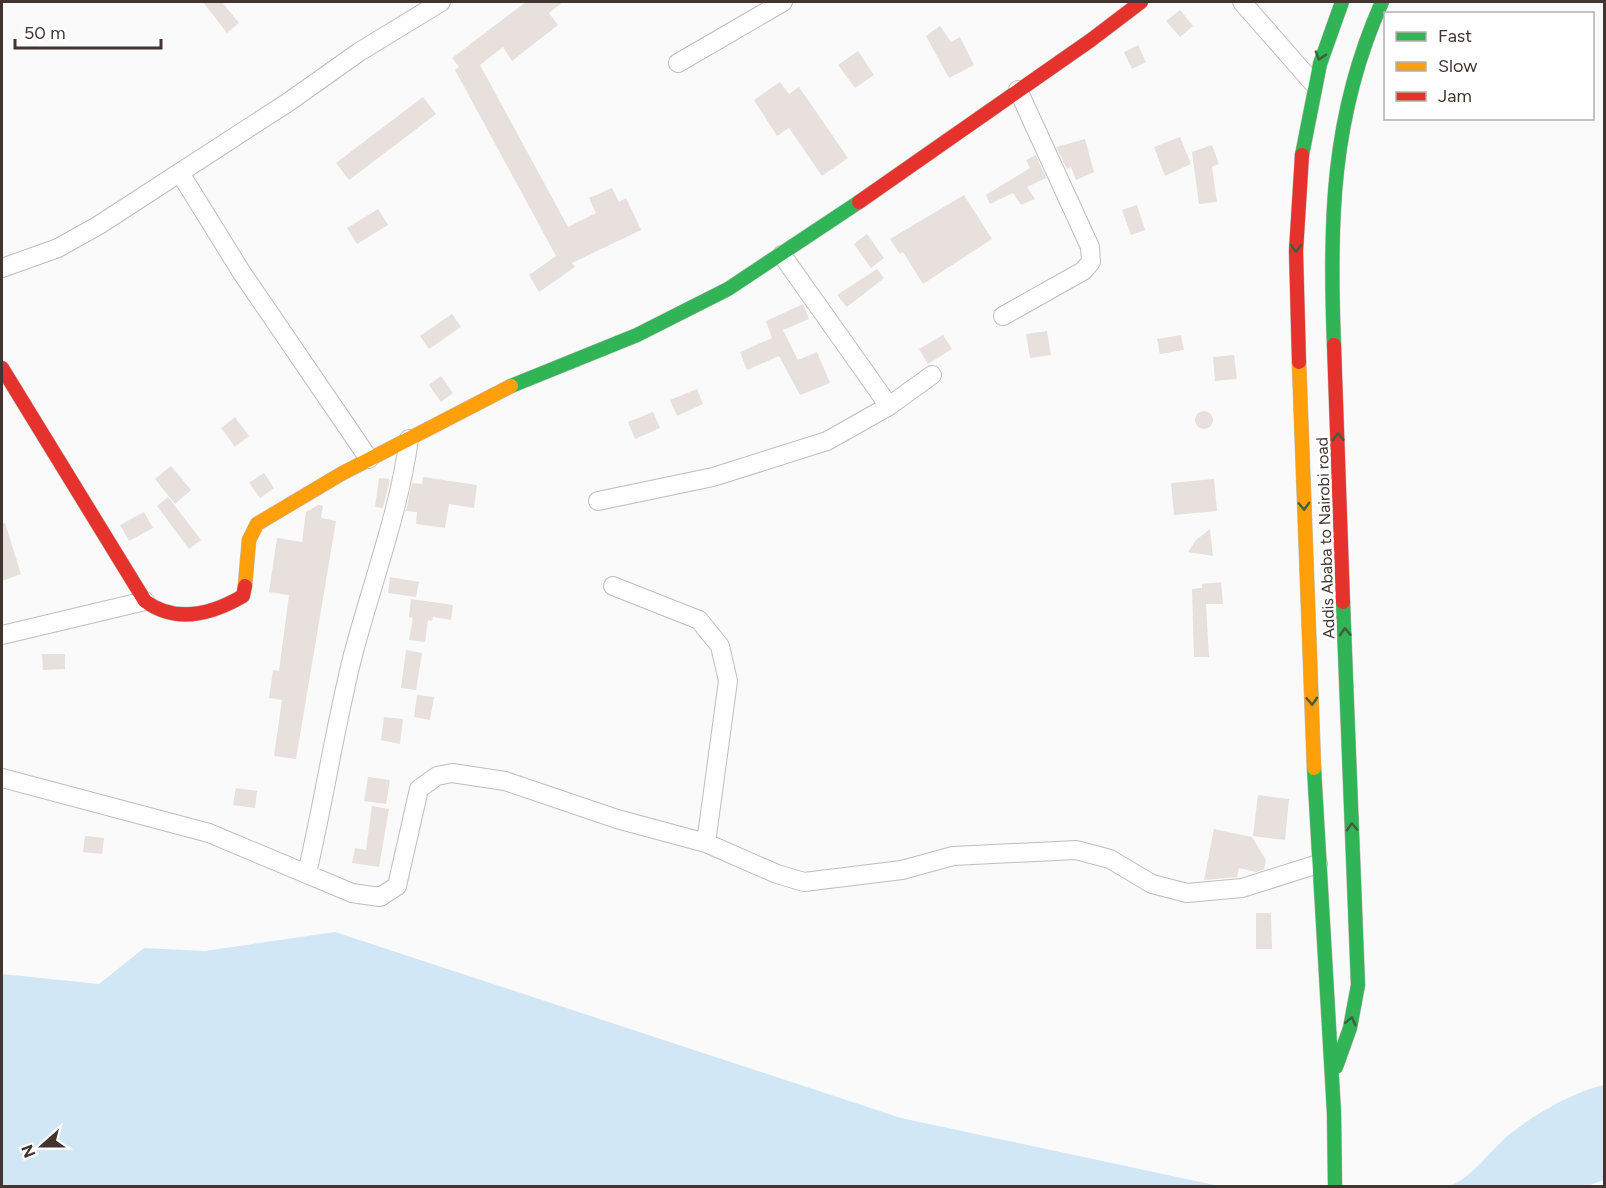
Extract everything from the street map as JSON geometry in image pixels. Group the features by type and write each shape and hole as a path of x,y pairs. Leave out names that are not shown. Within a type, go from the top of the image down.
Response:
{"main road":[{"path":"2,368 35,426 112,543 145,601 169,613 184,615 210,612 243,597 248,541 250,532 257,524 369,459 491,394 628,340 684,314 782,255 1091,40 1141,2"},
{"name":"Addis Ababa to Nairobi road","path":"1335,1186 1333,1076 1324,986 1318,864 1296,251 1297,179 1312,82 1325,40 1342,2"},
{"name":"Addis Ababa to Nairobi road","path":"1333,1076 1350,1028 1358,985 1330,251 1339,147 1357,70 1382,2"}],"street":[{"path":"2,268 58,248 180,173 290,101 358,52 441,2"},
{"path":"678,63 783,2"},
{"path":"1242,2 1312,82"},
{"path":"1003,316 1083,271 1091,262 1090,248 1018,90"},
{"path":"180,173 242,273 369,459"},
{"path":"782,255 889,406"},
{"path":"598,501 713,477 827,441 889,406 932,375"},
{"path":"307,873 353,656 383,552 408,438"},
{"path":"613,586 699,620 720,646 728,681 706,843"},
{"path":"2,635 145,601"},
{"path":"2,778 209,833 352,893 380,897 398,886 419,789 437,776 452,773 505,781 617,819 706,843 777,874 804,882 902,870 953,856 1076,850 1110,859 1152,884 1186,893 1242,888 1318,864"}],"water":[{"path":"335,932 901,1118 1219,1186 2,1186 2,974 99,984 144,948 205,951"},
{"path":"1604,1085 1604,1180 1587,1186 1450,1186 1467,1176 1502,1141 1531,1119 1567,1098"}],"building":[{"path":"203,2 222,2 239,23 227,33"},
{"path":"526,2 563,2 549,13 558,25 512,61 503,47 480,65 568,227 596,213 589,198 612,188 619,202 626,198 641,230 572,263 575,267 539,292 529,275 556,256 455,70 459,67 452,58"},
{"path":"1180,10 1193,26 1180,37 1166,21"},
{"path":"940,26 951,42 960,37 974,65 949,78 926,36"},
{"path":"1138,45 1146,62 1132,69 1124,52"},
{"path":"858,51 874,75 855,88 838,65"},
{"path":"780,82 789,94 799,87 848,158 822,176 789,128 777,136 754,100"},
{"path":"423,97 436,114 349,180 336,163"},
{"path":"1180,137 1191,164 1165,176 1154,147"},
{"path":"1085,139 1094,172 1076,180 1071,167 1067,169 1056,147"},
{"path":"1212,145 1219,164 1212,167 1217,202 1199,204 1192,152"},
{"path":"1036,155 1046,178 1027,187 1035,199 1021,205 1013,193 990,204 986,195 1030,168 1026,160"},
{"path":"964,195 992,239 923,284 903,252 900,254 890,239"},
{"path":"1137,205 1145,230 1131,235 1122,210"},
{"path":"378,209 388,225 357,244 347,228"},
{"path":"867,234 884,258 871,268 854,244"},
{"path":"877,269 884,278 847,307 837,295"},
{"path":"803,304 809,319 783,330 798,360 817,352 830,383 800,395 779,356 747,370 740,352 772,338 766,321"},
{"path":"452,314 461,327 429,349 420,336"},
{"path":"1047,331 1051,355 1030,358 1026,334"},
{"path":"943,335 952,349 928,364 919,349"},
{"path":"1181,335 1184,350 1160,354 1157,339"},
{"path":"1234,355 1237,379 1215,381 1213,357"},
{"path":"441,376 453,393 441,402 429,385"},
{"path":"697,389 703,404 677,416 670,400"},
{"path":"1204,411 1210,414 1213,420 1210,426 1204,429 1198,426 1195,420 1198,414"},
{"path":"653,412 660,428 635,439 628,422"},
{"path":"235,417 249,436 235,447 221,428"},
{"path":"171,466 191,490 175,504 155,479"},
{"path":"264,473 274,488 260,498 249,483"},
{"path":"423,477 477,485 474,508 449,504 445,528 416,524 417,512 406,511 412,483 422,484"},
{"path":"379,478 390,479 383,508 375,507"},
{"path":"1214,479 1217,511 1174,515 1171,483"},
{"path":"168,497 201,540 189,549 157,506"},
{"path":"318,505 323,506 321,518 336,521 296,759 274,756 282,700 269,698 273,670 279,671 289,595 269,592 277,538 302,542 306,512"},
{"path":"144,512 153,528 129,541 120,525"},
{"path":"5,523 21,574 2,581 2,524"},
{"path":"1210,529 1213,556 1188,552 1196,540"},
{"path":"390,577 419,582 416,597 388,593"},
{"path":"1221,582 1223,604 1206,604 1209,657 1194,657 1192,589 1202,588 1202,584"},
{"path":"411,599 453,605 451,620 433,617 432,621 428,620 425,642 409,640 413,618 409,617"},
{"path":"406,650 422,653 416,690 401,688"},
{"path":"42,654 65,654 65,669 43,670"},
{"path":"417,695 434,697 430,720 414,717"},
{"path":"384,717 403,719 400,744 381,740"},
{"path":"368,777 390,780 386,804 364,801"},
{"path":"236,788 257,791 255,808 233,805"},
{"path":"1258,795 1289,799 1285,840 1253,836"},
{"path":"372,806 389,809 379,867 352,863 355,848 366,850"},
{"path":"1214,829 1252,837 1266,860 1264,869 1256,872 1239,868 1237,877 1204,880"},
{"path":"85,836 104,838 102,854 83,852"},
{"path":"1256,913 1271,913 1272,949 1256,949"}],"traffic: fast":[{"path":"1302,155 1320,64 1342,2"},
{"path":"1334,345 1332,256 1337,170 1352,87 1365,44 1382,2"},
{"path":"511,386 637,335 728,289 859,202"},
{"path":"1336,1067 1350,1028 1358,985 1343,602"},
{"path":"1314,768 1334,1113 1335,1186"}],"traffic: slow":[{"path":"1299,362 1314,768"},
{"path":"245,586 249,540 257,524 341,474 511,386"}],"traffic: jam":[{"path":"859,202 1091,40 1141,2"},
{"path":"1299,362 1296,251 1302,155"},
{"path":"1334,345 1343,602"},
{"path":"2,368 145,601 169,612 194,614 219,608 243,596 245,586"}]}
